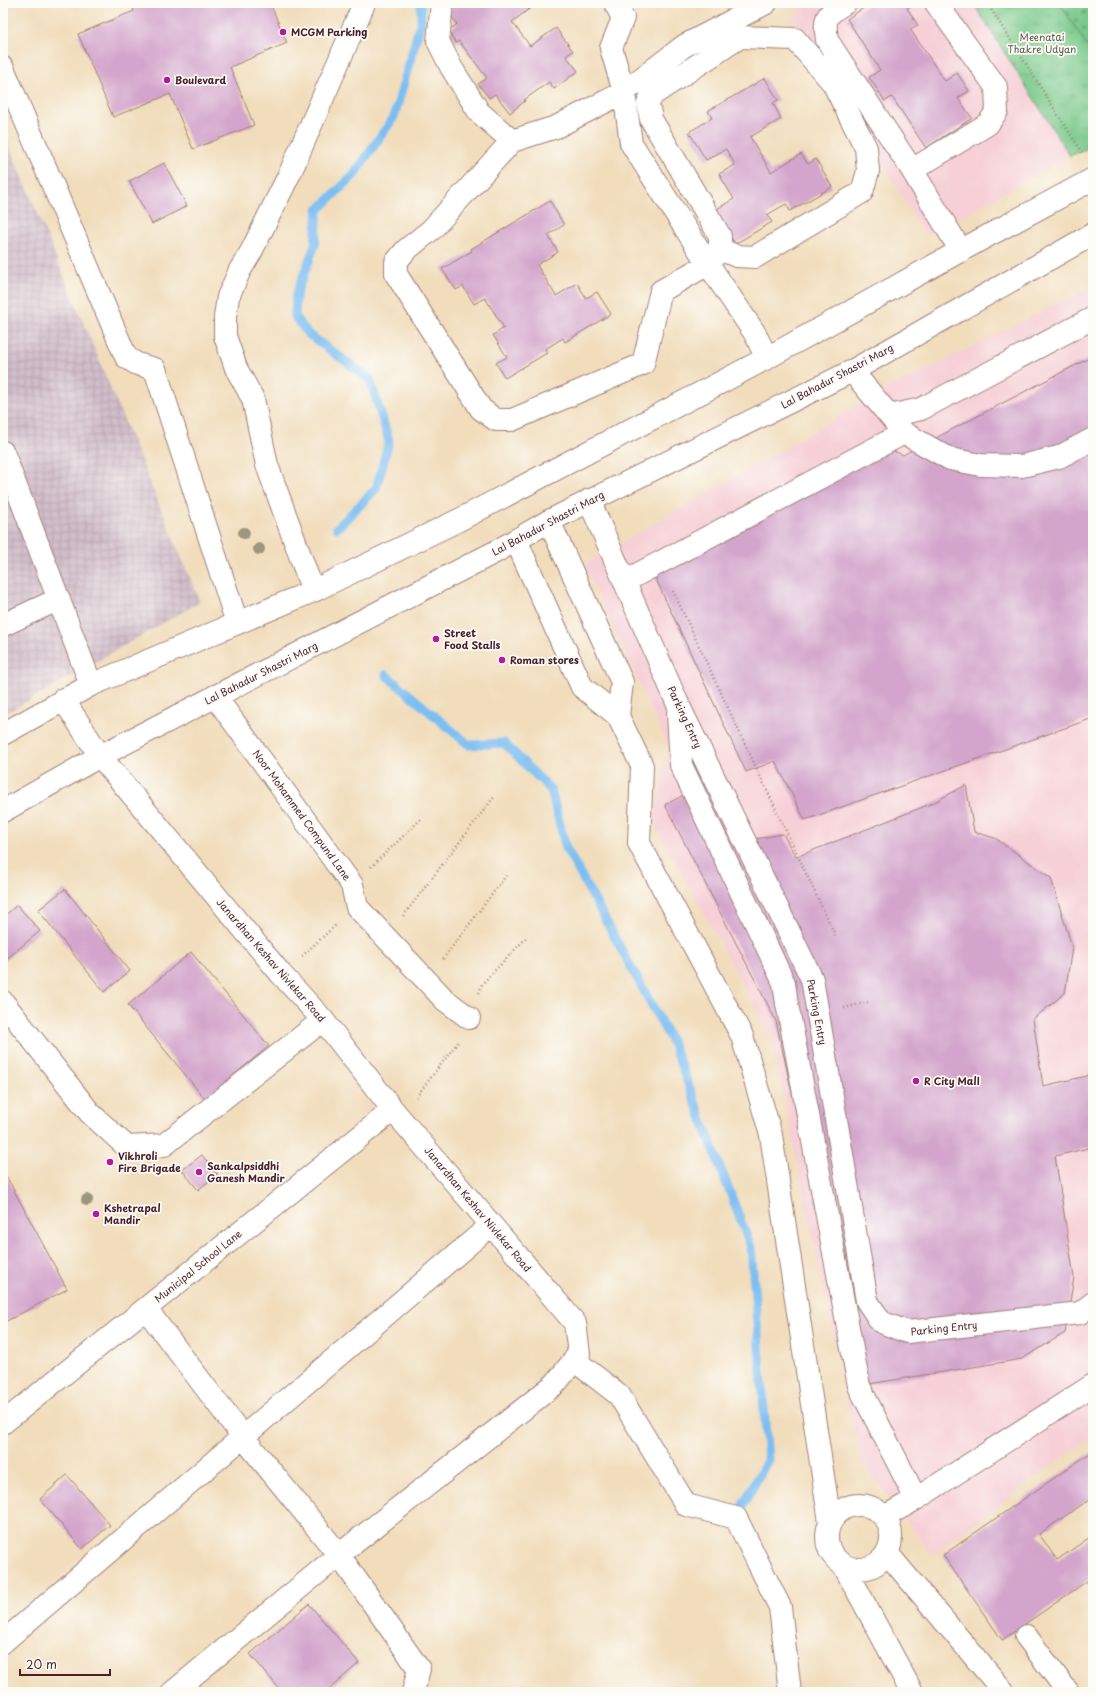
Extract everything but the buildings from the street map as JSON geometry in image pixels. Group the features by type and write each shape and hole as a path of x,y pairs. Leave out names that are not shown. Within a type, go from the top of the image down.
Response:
{"street":[{"path":"314,590 267,465 252,399 236,368 225,336 225,317 228,297 240,270 251,252 290,173 363,3"},
{"path":"442,3 438,41 451,67 479,112 512,141"},
{"path":"615,3 623,18 611,48 624,92 631,143 714,257 767,358"},
{"path":"714,257 720,236 651,119 648,104 652,95 740,37 795,40 833,83 866,148 868,171 862,192 755,257 714,257 661,291 643,364 512,420 496,420 481,409 396,274 396,262 406,250 431,230 512,141 556,127 624,92 684,46 766,3"},
{"path":"844,3 830,12 825,24 827,40 912,170 961,250"},
{"path":"912,170 988,124 997,111 996,87 936,3"},
{"path":"3,68 126,357 137,364 155,369 237,623"},
{"path":"3,734 91,684 314,590 459,520 767,358 961,250 1093,179"},
{"name":"Lal Bahadur Shastri Marg","path":"3,811 100,756 516,540 589,500 852,370 1093,234"},
{"path":"890,416 921,409 1093,318"},
{"path":"852,370 904,433 950,459 981,465 1022,466 1058,457 1093,439"},
{"path":"625,581 904,433"},
{"path":"3,452 91,684"},
{"name":"Parking Entry","path":"589,500 677,702 812,979 866,1301 881,1322 907,1332 1080,1313 1093,1303"},
{"path":"549,521 622,682 618,716"},
{"path":"516,540 582,687 618,716 642,766 639,843 742,1036 771,1135 830,1522 827,1534 828,1546 834,1558 844,1566 856,1570 869,1568 880,1562 888,1553 891,1541 890,1528 884,1517 874,1509 862,1505 849,1506 838,1512 830,1522"},
{"path":"3,625 59,599"},
{"name":"Noor Mohammed Compund Lane","path":"216,696 352,885 356,907"},
{"name":"Janardhan Keshav Nivlekar Road","path":"63,699 100,756 281,974 323,1020 393,1110 575,1323 579,1354 555,1384 339,1555 173,1692"},
{"path":"677,702 681,765 784,983 859,1386 916,1499"},
{"path":"356,907 445,1000 469,1018"},
{"path":"3,1002 90,1113 127,1147 164,1145 323,1020"},
{"name":"Municipal School Lane","path":"3,1423 393,1110"},
{"path":"3,1642 491,1224"},
{"path":"146,1309 243,1437 339,1555 419,1669 413,1692"},
{"path":"574,1360 620,1395 686,1505 736,1518 780,1607 790,1692"},
{"path":"884,1517 916,1499 1093,1385"},
{"path":"888,1553 1004,1692"},
{"path":"844,1566 912,1692"},
{"path":"1026,1636 1068,1692"}],"path":[{"path":"987,3 1085,158"},
{"path":"673,590 836,937"},
{"path":"386,938 494,798"},
{"path":"352,885 422,818"},
{"path":"427,981 508,873"},
{"path":"281,974 356,907"}],"shaded area":[{"path":"812,3 973,3 1070,156 926,236 792,16"},
{"path":"3,130 200,602 3,715"},
{"name":"R City Mall","path":"1093,286 1093,1435 932,1555 862,1462 845,1393 772,1039 654,823 668,746 584,565 881,392"}],"green space":[{"name":"Meenatai Thakre Udyan","path":"973,3 1060,3 1093,55 1093,146 1070,156"},
{"path":"1060,3 1093,3 1093,55"}],"waterway":[{"path":"337,528 376,489 389,441 370,379 308,334 295,317 296,295 315,245 318,210 353,176 394,117 421,21 421,3"},
{"path":"386,675 469,745 504,743 551,790 566,848 672,1042 751,1247 768,1459 736,1519"}],"place":[{"name":"MCGM Parking","path":"283,32"},
{"name":"Boulevard","path":"167,80"},
{"name":"Street Food Stalls","path":"436,639"},
{"name":"Roman stores","path":"502,660"},
{"name":"R City Mall","path":"916,1081"},
{"name":"Vikhroli Fire Brigade","path":"110,1162"},
{"name":"Sankalpsiddhi Ganesh Mandir","path":"199,1172"},
{"name":"Kshetrapal Mandir","path":"96,1214"}]}
